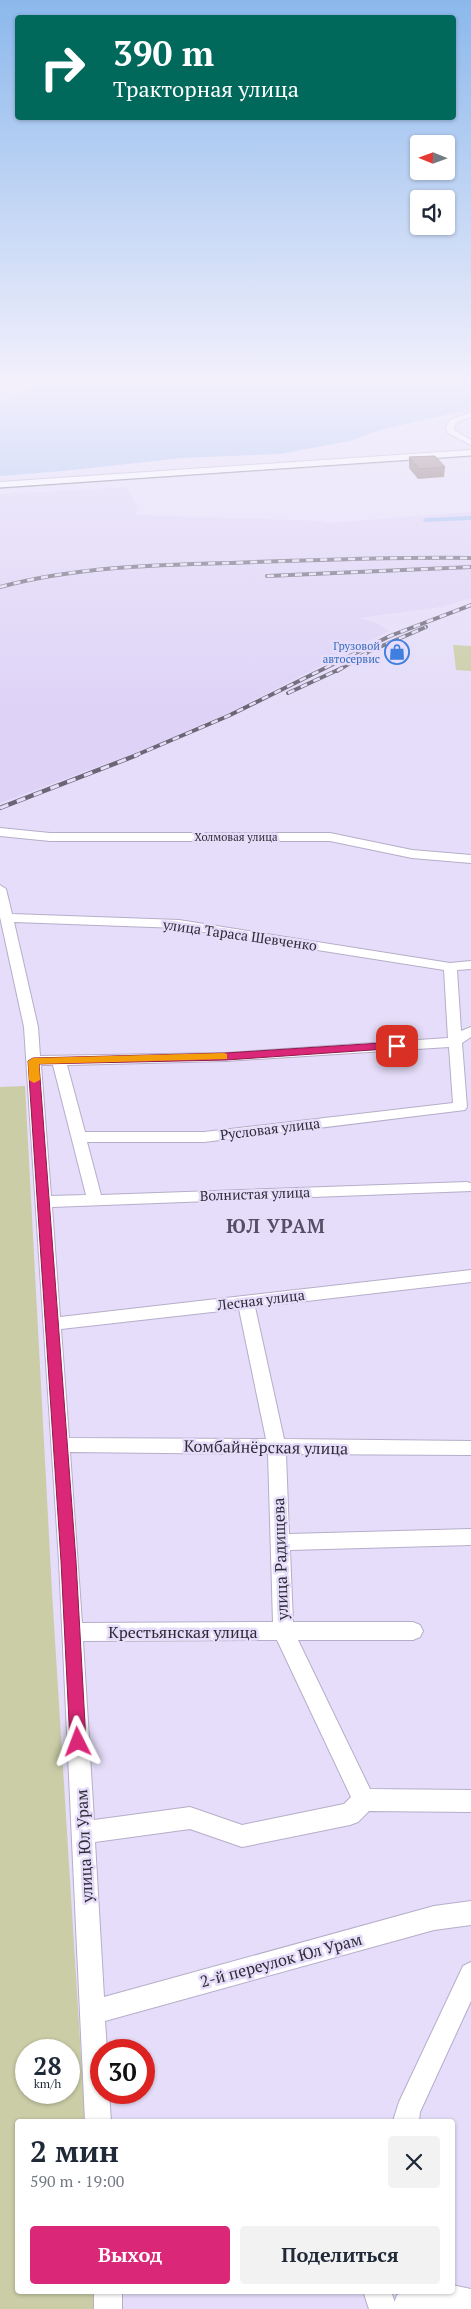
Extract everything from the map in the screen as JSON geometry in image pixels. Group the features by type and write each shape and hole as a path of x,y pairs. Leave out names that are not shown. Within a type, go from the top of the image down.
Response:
{"main road":[{"path":"411,2309 441,2304 471,2308"}],"street":[{"name":"Холмовая улица","path":"0,832 50,837 330,837 412,854 471,859"},
{"name":"улица Юл Урам","path":"0,889 31,1026 72,1632 98,2119"},
{"name":"улица Тараса Шевченко","path":"8,918 179,924 450,967 471,966"},
{"path":"450,967 454,1042"},
{"path":"33,1061 226,1057 454,1042 471,1031"},
{"name":"Русловая улица","path":"78,1137 204,1137 460,1107 454,1042"},
{"path":"59,1060 94,1200"},
{"name":"Волнистая улица","path":"43,1202 467,1187"},
{"name":"Лесная улица","path":"52,1324 471,1276"},
{"name":"улица Радищева","path":"246,1302 277,1447 282,1632 364,1800"},
{"name":"Комбайнёрская улица","path":"60,1445 471,1448"},
{"path":"280,1542 471,1537"},
{"name":"Крестьянская улица","path":"72,1632 413,1631"},
{"path":"83,1833 190,1818 242,1836 350,1814 364,1800 471,1801"},
{"name":"2-й переулок Юл Урам","path":"93,2012 434,1918 471,1913"},
{"path":"406,2119 408,2111 471,1974"},
{"path":"108,2294 108,2309"},
{"path":"379,2294 383,2309"}],"shaded area":[{"path":"59,491 130,491 138,509 136,515 321,521 328,523 471,512 471,598 440,607 359,618 376,623 389,631 224,715 143,750 0,803 0,494"}],"green space":[{"path":"453,645 471,646 471,671 456,670"},
{"path":"25,1086 52,1592 80,2039 15,2039 15,2104 80,2104 80,2041 85,2119 15,2119 15,2294 96,2294 97,2309 0,2309 0,1087"}],"waterway":[{"path":"426,520 471,518"}],"railway":[{"path":"0,587 56,575 142,566 350,559 471,558"},
{"path":"267,576 471,567"},
{"path":"134,756 228,716 390,636 471,605"},
{"path":"342,668 368,652 426,627"},
{"path":"288,693 342,668"},
{"path":"337,671 342,668"},
{"path":"0,808 137,755"}],"slow traffic":[{"path":"34,1080 33,1061 224,1057"}],"place":[{"name":"Грузовой автосервис","path":"397,652"}],"district":[{"name":"ЮЛ УРАМ","path":"276,1226"}],"route":[{"path":"78,1742 69,1561 33,1061 226,1057 397,1046"}]}
